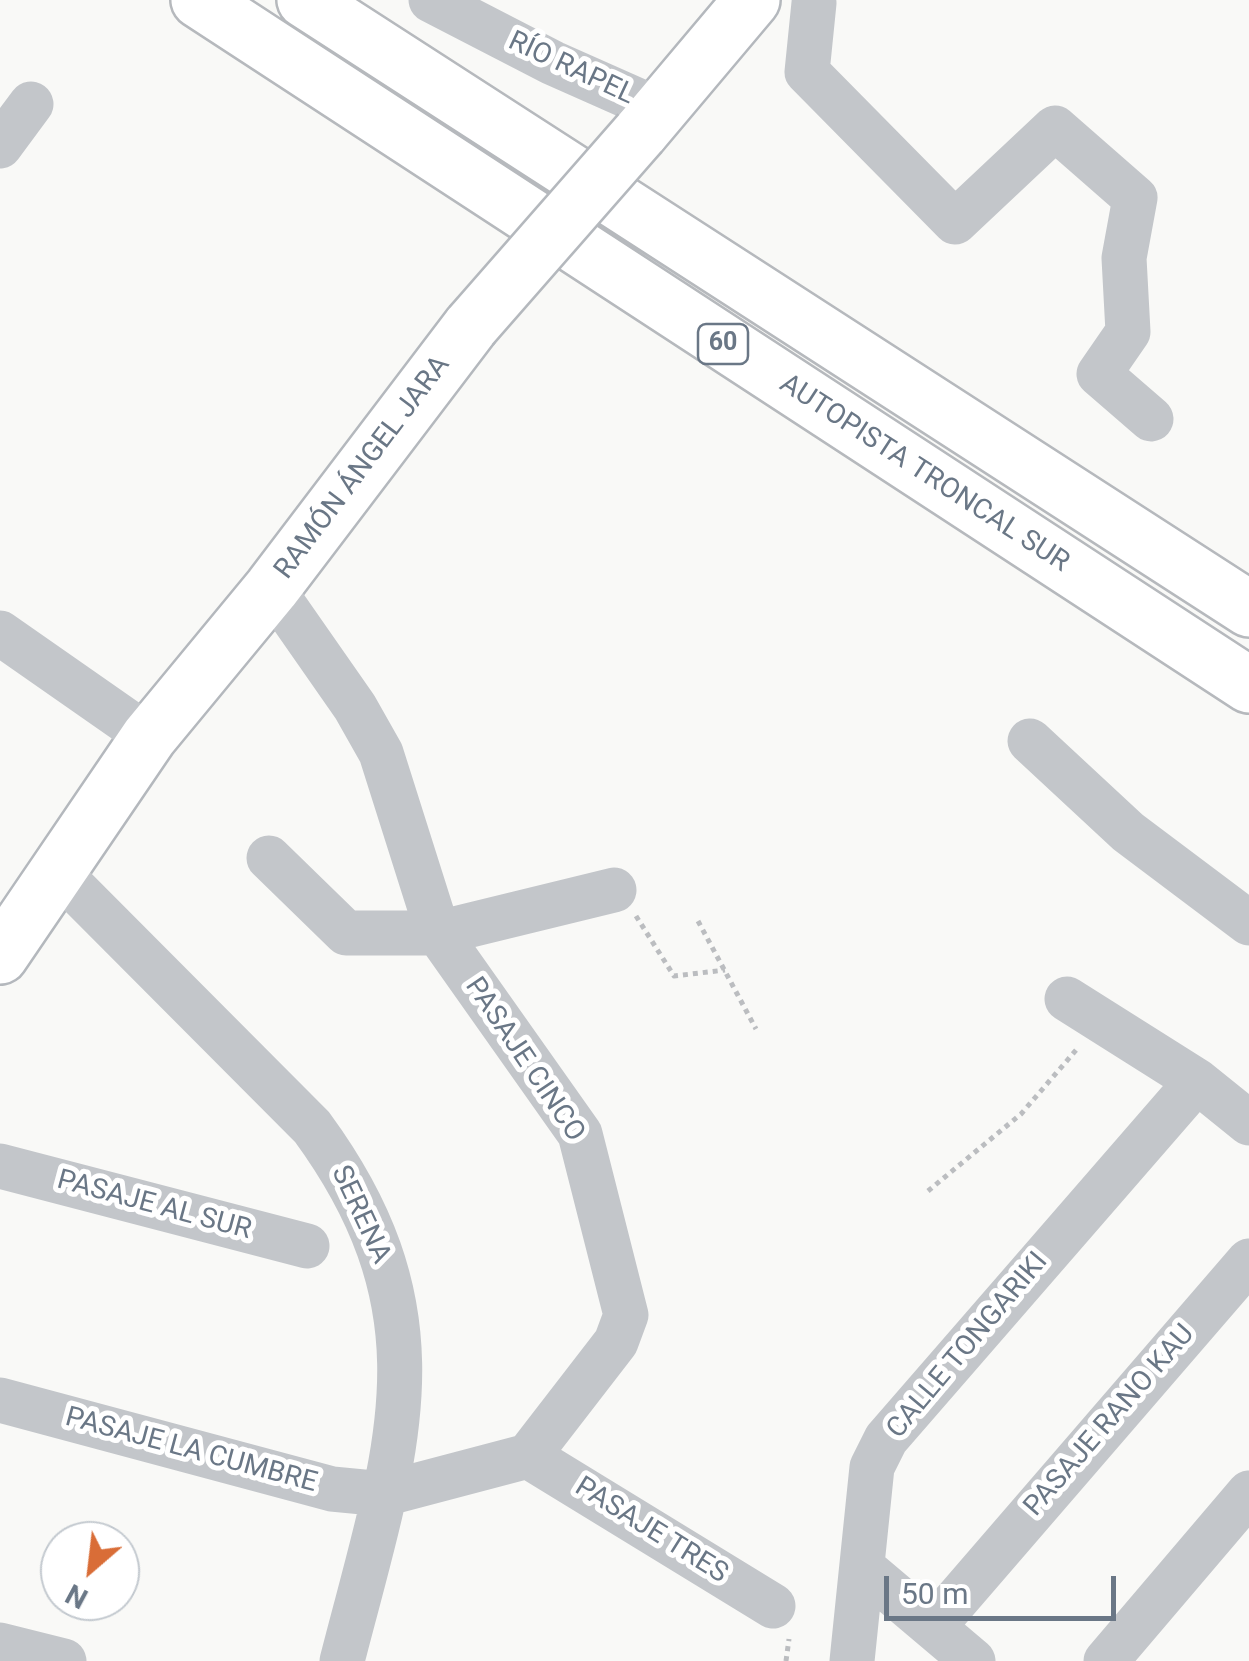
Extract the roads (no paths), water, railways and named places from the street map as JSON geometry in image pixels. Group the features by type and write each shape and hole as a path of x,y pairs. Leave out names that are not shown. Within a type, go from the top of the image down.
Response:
{"main road":[{"name":"AUTOPISTA TRONCAL SUR","path":"199,0 1249,684"},
{"name":"60","path":"304,0 1249,609"},
{"name":"RAMÓN ÁNGEL JARA","path":"0,956 149,737 272,588 471,326 752,0"}],"street":[{"name":"RÍO RAPEL","path":"431,0 568,70 649,121"},
{"path":"816,1 807,72 955,222 1054,128 1136,198 1124,258 1128,332 1100,374 1151,419"},
{"path":"0,146 31,104"},
{"name":"PASAJE CINCO","path":"272,588 355,707 381,753 438,934 580,1134 626,1315 616,1342 528,1456"},
{"path":"0,633 149,737"},
{"path":"1030,740 1128,832 1249,924"},
{"path":"269,858 346,933 438,934 614,890"},
{"name":"SERENA","path":"58,872 286,1098 336,1158 385,1264 400,1338 400,1415 342,1661"},
{"path":"1084,1010 1197,1081 1249,1122"},
{"name":"CALLE TONGARIKI","path":"852,1661 872,1466 886,1439 1197,1081"},
{"name":"PASAJE AL SUR","path":"0,1166 308,1246"},
{"name":"PASAJE RANO KAU","path":"932,1627 1249,1261"},
{"name":"PASAJE LA CUMBRE","path":"0,1400 332,1489 384,1494"},
{"path":"384,1494 528,1456"},
{"name":"PASAJE TRES","path":"528,1456 773,1606"},
{"path":"1106,1661 1249,1493"},
{"path":"863,1568 973,1661"},
{"path":"0,1645 64,1661"}]}
